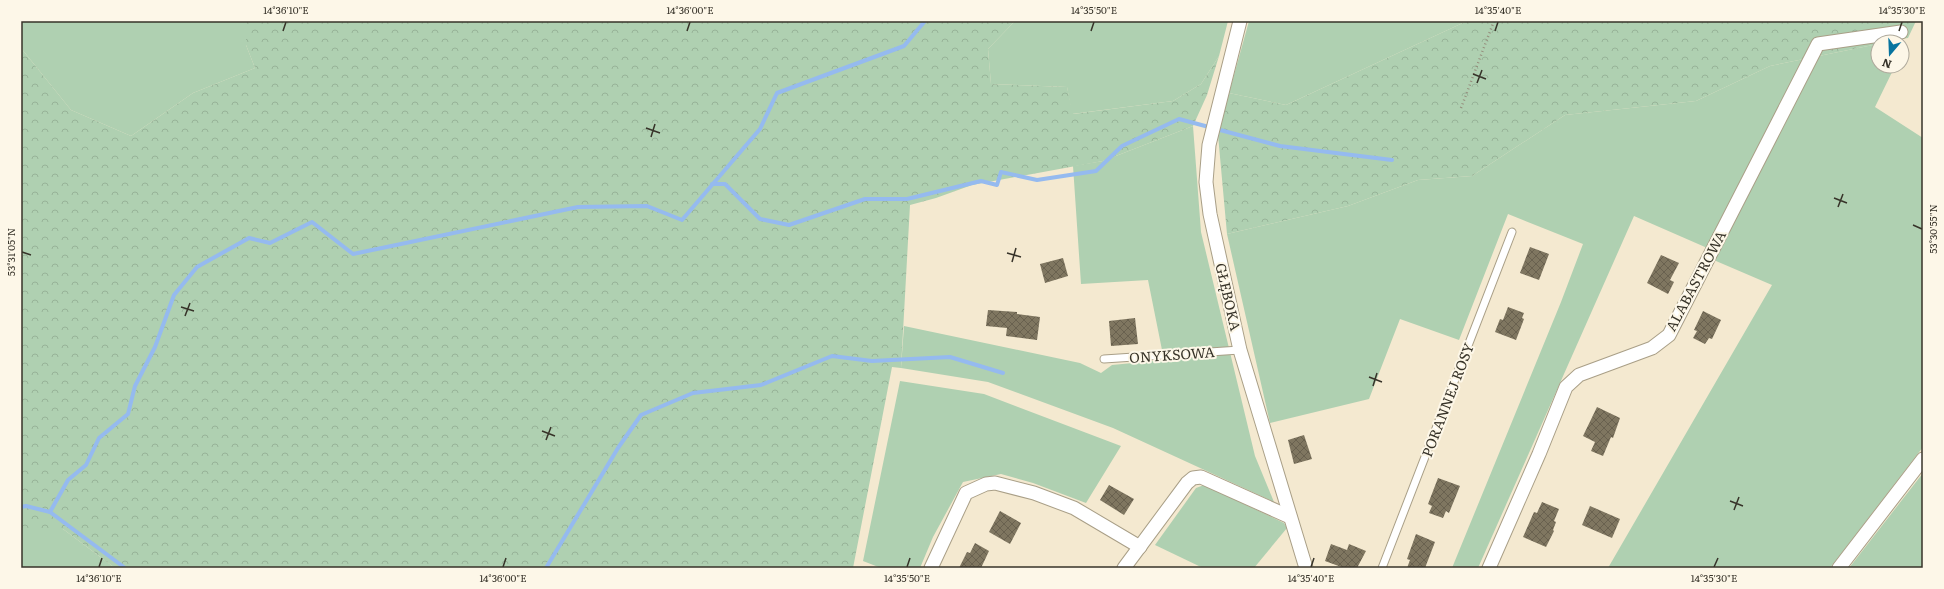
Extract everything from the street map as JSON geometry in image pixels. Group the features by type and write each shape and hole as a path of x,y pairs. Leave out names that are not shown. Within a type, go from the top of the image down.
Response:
{"street":[{"name":"GŁĘBOKA","path":"1240,21 1209,145 1206,182 1210,214 1240,350 1261,425 1306,568"},
{"name":"ALABASTROWA","path":"1489,568 1539,454 1566,387 1579,375 1652,348 1669,335 1818,44 1901,32"},
{"path":"1839,568 1923,459"},
{"path":"1124,568 1187,483 1193,478 1201,477 1290,517"},
{"path":"931,568 966,493 986,484 995,483 1027,491 1074,508 1140,547"}],"lane":[{"name":"PORANNEJ ROSY","path":"1382,568 1512,232"},
{"name":"ONYKSOWA","path":"1104,359 1240,350"}],"path":[{"path":"1461,108 1494,21"}],"green space":[{"path":"21,21 246,21 246,45 255,68 193,93 131,136 71,110 21,48"},
{"path":"246,21 1015,21 988,49 991,84 1067,87 1073,114 1173,101 1201,84 1219,56 1207,95 1193,126 1103,161 972,185 936,198 910,205 901,368 892,367 853,568 115,568 63,529 21,529 21,48 71,110 131,136 193,93 255,68 246,45"},
{"path":"1015,21 1228,21 1219,56 1201,84 1173,101 1072,114 1067,87 991,84 988,49"},
{"path":"1249,21 1467,21 1286,105 1229,93"},
{"path":"1467,21 1916,21 1910,34 1870,34 1870,46 1770,66 1696,101 1565,115 1472,176 1418,180 1348,206 1227,234 1218,135 1229,93 1286,105"},
{"path":"1870,46 1870,74 1891,74 1875,107 1923,138 1923,447 1830,568 1608,568 1772,285 1716,261 1705,247 1634,216 1478,568 1452,568 1561,302 1583,244 1508,214 1459,340 1400,319 1369,399 1270,423 1227,234 1348,206 1418,180 1472,176 1565,115 1696,101 1770,66"},
{"path":"1193,126 1201,232 1255,456 1274,502 1113,428 988,382 901,368 904,326 1080,363 1101,373 1112,365 1164,360 1148,280 1081,284 1073,166 1103,161"},
{"path":"900,381 984,394 1121,446 1086,503 1033,483 1001,474 963,482 933,537 920,568 881,568 863,561"},
{"path":"1923,473 1923,568 1849,568"},
{"path":"1204,485 1284,523 1287,528 1254,568 1203,568 1155,545 1196,488"},
{"path":"21,519 63,529 115,568 21,568"}],"building":[{"path":"1530,247 1549,254 1539,280 1520,273"},
{"path":"1661,255 1679,263 1670,280 1674,282 1668,294 1647,283"},
{"path":"1063,258 1068,276 1045,283 1040,264"},
{"path":"1508,307 1524,313 1522,318 1524,319 1516,340 1495,332 1500,319 1503,320"},
{"path":"988,310 1017,312 1017,314 1040,317 1037,340 1006,336 1007,328 986,326"},
{"path":"1703,311 1721,320 1712,339 1709,338 1705,344 1693,338 1697,331 1694,330"},
{"path":"1135,318 1138,344 1111,346 1109,321"},
{"path":"1597,407 1620,418 1613,438 1611,437 1603,456 1591,451 1595,442 1583,436"},
{"path":"1304,435 1312,459 1294,464 1288,440"},
{"path":"1438,478 1460,486 1449,513 1446,511 1443,518 1429,513 1432,506 1428,504"},
{"path":"1109,485 1134,499 1124,515 1100,500"},
{"path":"1542,502 1559,509 1554,521 1556,522 1554,531 1546,547 1523,537 1534,512 1537,513"},
{"path":"1590,506 1620,519 1612,538 1582,525"},
{"path":"1000,511 1021,523 1010,544 989,532"},
{"path":"1416,534 1435,542 1425,568 1407,568 1410,560 1407,559"},
{"path":"975,543 989,551 981,568 959,568 967,552 970,553"},
{"path":"1331,544 1347,550 1349,544 1366,551 1357,568 1344,568 1325,561"}],"waterway":[{"path":"50,512 68,480 86,465 99,438 128,414 135,386 155,347 174,295 197,267 249,238 270,243 312,222 353,254 578,207 647,206 682,220 760,129 777,93 904,46 925,21"},
{"path":"712,184 725,184 760,219 789,225 865,199 907,199 981,181 997,185 1001,172 1037,180 1096,171 1122,146 1179,119 1280,146 1392,160"},
{"path":"546,568 618,448 641,415 693,393 761,385 832,356 872,361 950,357 1003,373"},
{"path":"21,507 26,506 50,512 125,568"}]}
